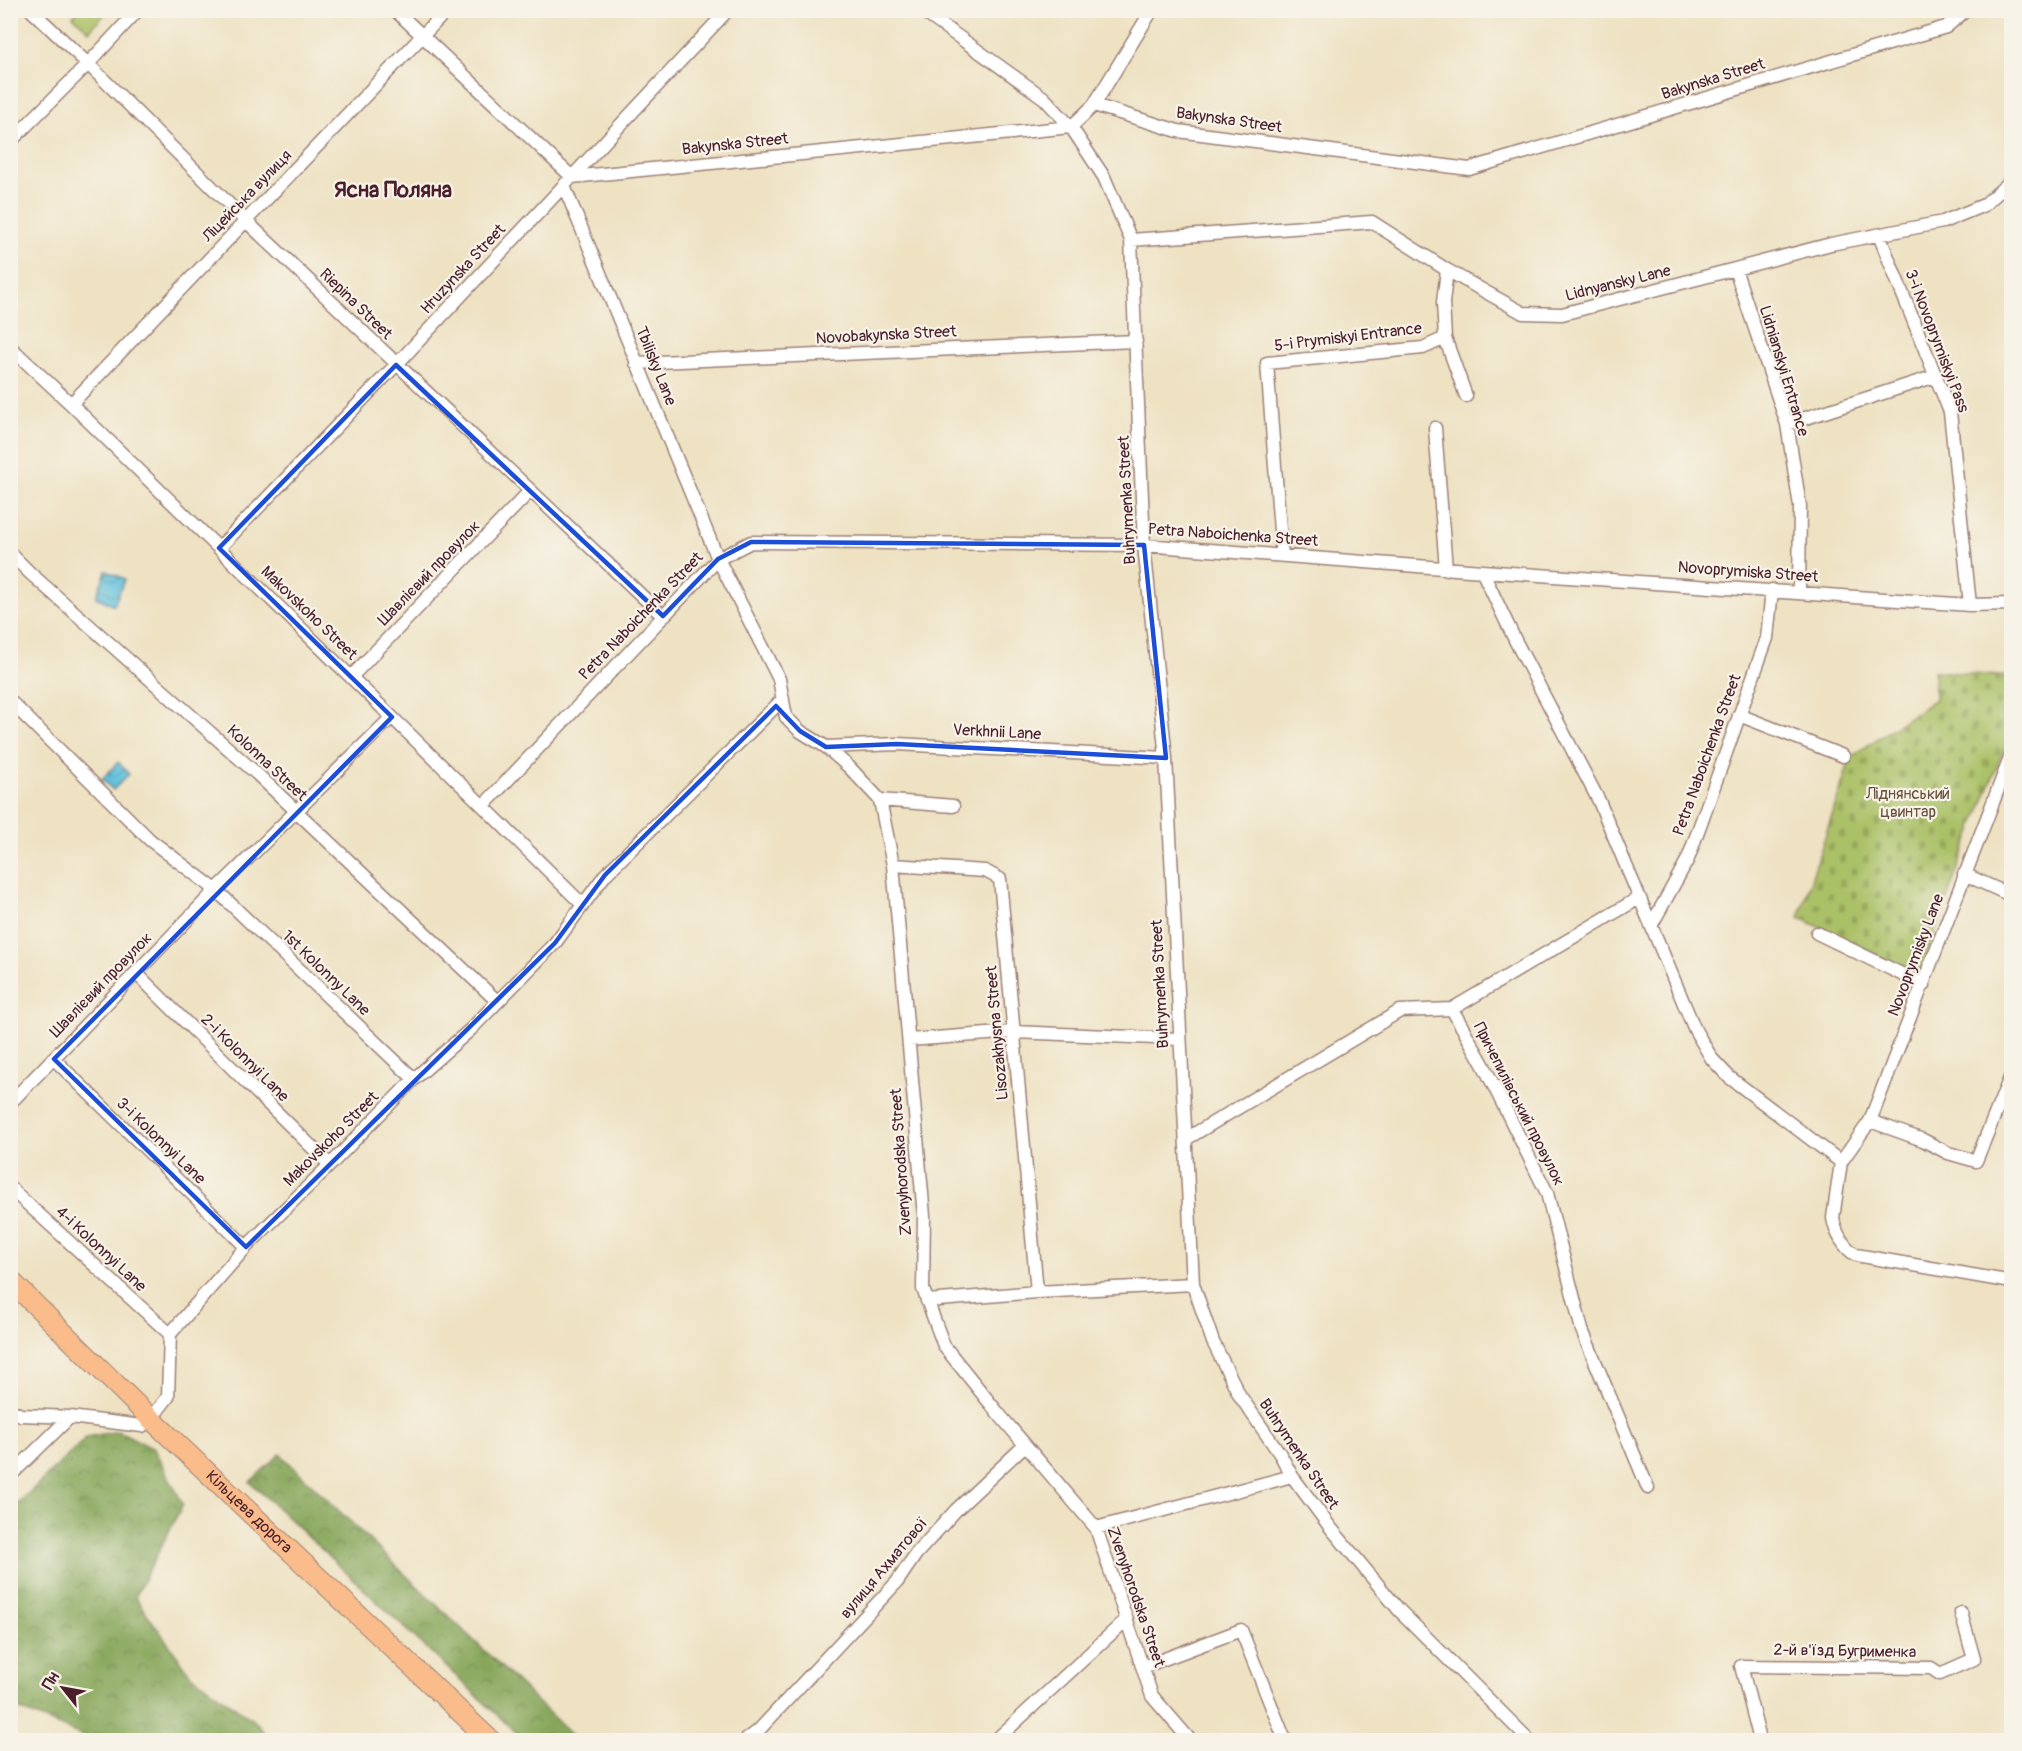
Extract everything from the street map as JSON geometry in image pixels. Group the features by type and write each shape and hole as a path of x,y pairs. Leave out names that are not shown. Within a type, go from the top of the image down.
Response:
{"highway":[{"name":"Кільцева дорога","path":"10,1280 150,1419 490,1740"}],"street":[{"name":"Riepina Street","path":"31,10 246,222 663,616"},
{"path":"10,142 138,10"},
{"path":"395,10 568,181"},
{"name":"Ліцейська вулиця","path":"71,404 447,10"},
{"name":"Hruzynska Street","path":"219,548 396,365 728,10"},
{"name":"Buhrymenka Street","path":"921,10 1044,98 1071,127 1104,177 1131,240 1144,545 1166,758 1193,1284 1213,1342 1240,1396 1280,1454 1292,1476 1330,1527 1399,1610 1528,1740"},
{"path":"1071,127 1094,105 1152,10"},
{"name":"Bakynska Street","path":"1094,105 1178,131 1469,169 1946,27 1966,10"},
{"name":"Bakynska Street","path":"568,181 1071,127"},
{"name":"Lidnyansky Lane","path":"1131,240 1372,222 1447,270 1523,313 1562,314 1831,244 1943,222 1984,205 2012,180"},
{"name":"Tbilisky Lane","path":"568,181 636,363 718,559"},
{"name":"3-i Novoprymiskyi Pass","path":"1879,235 1950,412 1970,605"},
{"name":"Lidnianskyi Entrance","path":"1735,269 1787,424 1800,506 1799,592"},
{"path":"1447,270 1443,302 1445,338 1466,396"},
{"name":"5-i Prymiskyi Entrance","path":"1282,556 1267,363 1423,348 1445,338"},
{"name":"Novobakynska Street","path":"636,363 1136,341"},
{"name":"Makovskoho Street","path":"10,347 219,548 583,905"},
{"path":"1787,424 1936,376"},
{"path":"1435,428 1446,568"},
{"name":"Шавлієвий провулок","path":"351,678 530,491"},
{"name":"Petra Naboichenka Street","path":"483,806 718,559 751,542 1144,545 1482,571"},
{"name":"Kolonna Street","path":"10,553 257,774 497,1001"},
{"path":"718,559 779,679 786,717 800,731 826,747 849,767 880,800 953,806"},
{"path":"1482,571 1515,640 1599,801 1695,1030 1712,1059 1729,1077 1841,1162 1833,1218 1834,1227 1848,1251 1856,1255 2012,1282"},
{"name":"Novoprymiska Street","path":"1482,571 1970,605 2012,604"},
{"name":"Petra Naboichenka Street","path":"1652,924 1688,859 1767,638 1772,590"},
{"name":"Makovskoho Street","path":"170,1334 246,1247 330,1166 414,1079 470,1030 555,943 604,876 783,699"},
{"path":"10,701 150,840 216,891"},
{"path":"1739,715 1843,756"},
{"name":"Шавлієвий провулок","path":"10,1103 216,891 392,717"},
{"name":"Verkhnii Lane","path":"826,747 897,744 1166,758"},
{"name":"Novoprymisky Lane","path":"1841,1162 1870,1121 2012,753"},
{"name":"Zvenyhorodska Street","path":"880,800 893,865 924,1216 923,1288 927,1301 944,1346 1095,1528 1152,1696 1190,1740"},
{"name":"Lisozakhysna Street","path":"893,865 985,871 1000,879 1037,1292"},
{"path":"1964,874 2012,896"},
{"name":"1st Kolonny Lane","path":"216,891 414,1079"},
{"name":"Причепилівський провулок","path":"1640,898 1452,1010 1484,1066 1547,1193 1582,1330 1648,1488"},
{"path":"1817,933 1924,985"},
{"name":"2-i Kolonnyi Lane","path":"136,973 330,1166"},
{"path":"1186,1139 1400,1011 1452,1010"},
{"path":"909,1040 1014,1032 1179,1039"},
{"name":"3-i Kolonnyi Lane","path":"54,1059 246,1247"},
{"path":"1870,1121 1923,1140 1948,1153 1976,1161 2012,1073"},
{"name":"4-i Kolonnyi Lane","path":"10,1188 170,1334"},
{"path":"927,1301 1037,1292 1193,1284"},
{"path":"10,1410 21,1415 70,1417 142,1426 168,1397 170,1334"},
{"path":"10,1476 70,1417"},
{"name":"вулиця Ахматової","path":"746,1740 758,1731 897,1582 915,1554 956,1510 1024,1445"},
{"path":"1095,1528 1292,1476"},
{"name":"2-й в'їзд Бугрименка","path":"1760,1740 1741,1666 1931,1668 1940,1674 1974,1659 1961,1613"},
{"path":"996,1740 1127,1619"},
{"path":"1143,1666 1241,1630 1286,1740"}],"highlighted area":[{"path":"396,365 663,616 718,559 751,542 1144,545 1166,758 897,744 826,747 800,731 776,706 605,875 555,943 246,1247 54,1059 392,717 219,548"}],"green space":[{"path":"78,11 108,11 89,31 73,16"},
{"name":"Ліднянський цвинтар","path":"1934,671 2011,677 2011,731 1919,975 1799,917 1851,757 1935,699"},
{"path":"119,1431 154,1449 183,1504 135,1597 190,1674 258,1724 269,1740 93,1740 11,1706 11,1510 87,1437"},
{"path":"280,1454 577,1740 524,1740 250,1482"}],"water":[{"path":"106,571 125,579 114,605 96,597"},
{"path":"118,762 129,774 113,790 102,779"}],"district":[{"name":"Ясна Поляна","path":"393,190"}]}
